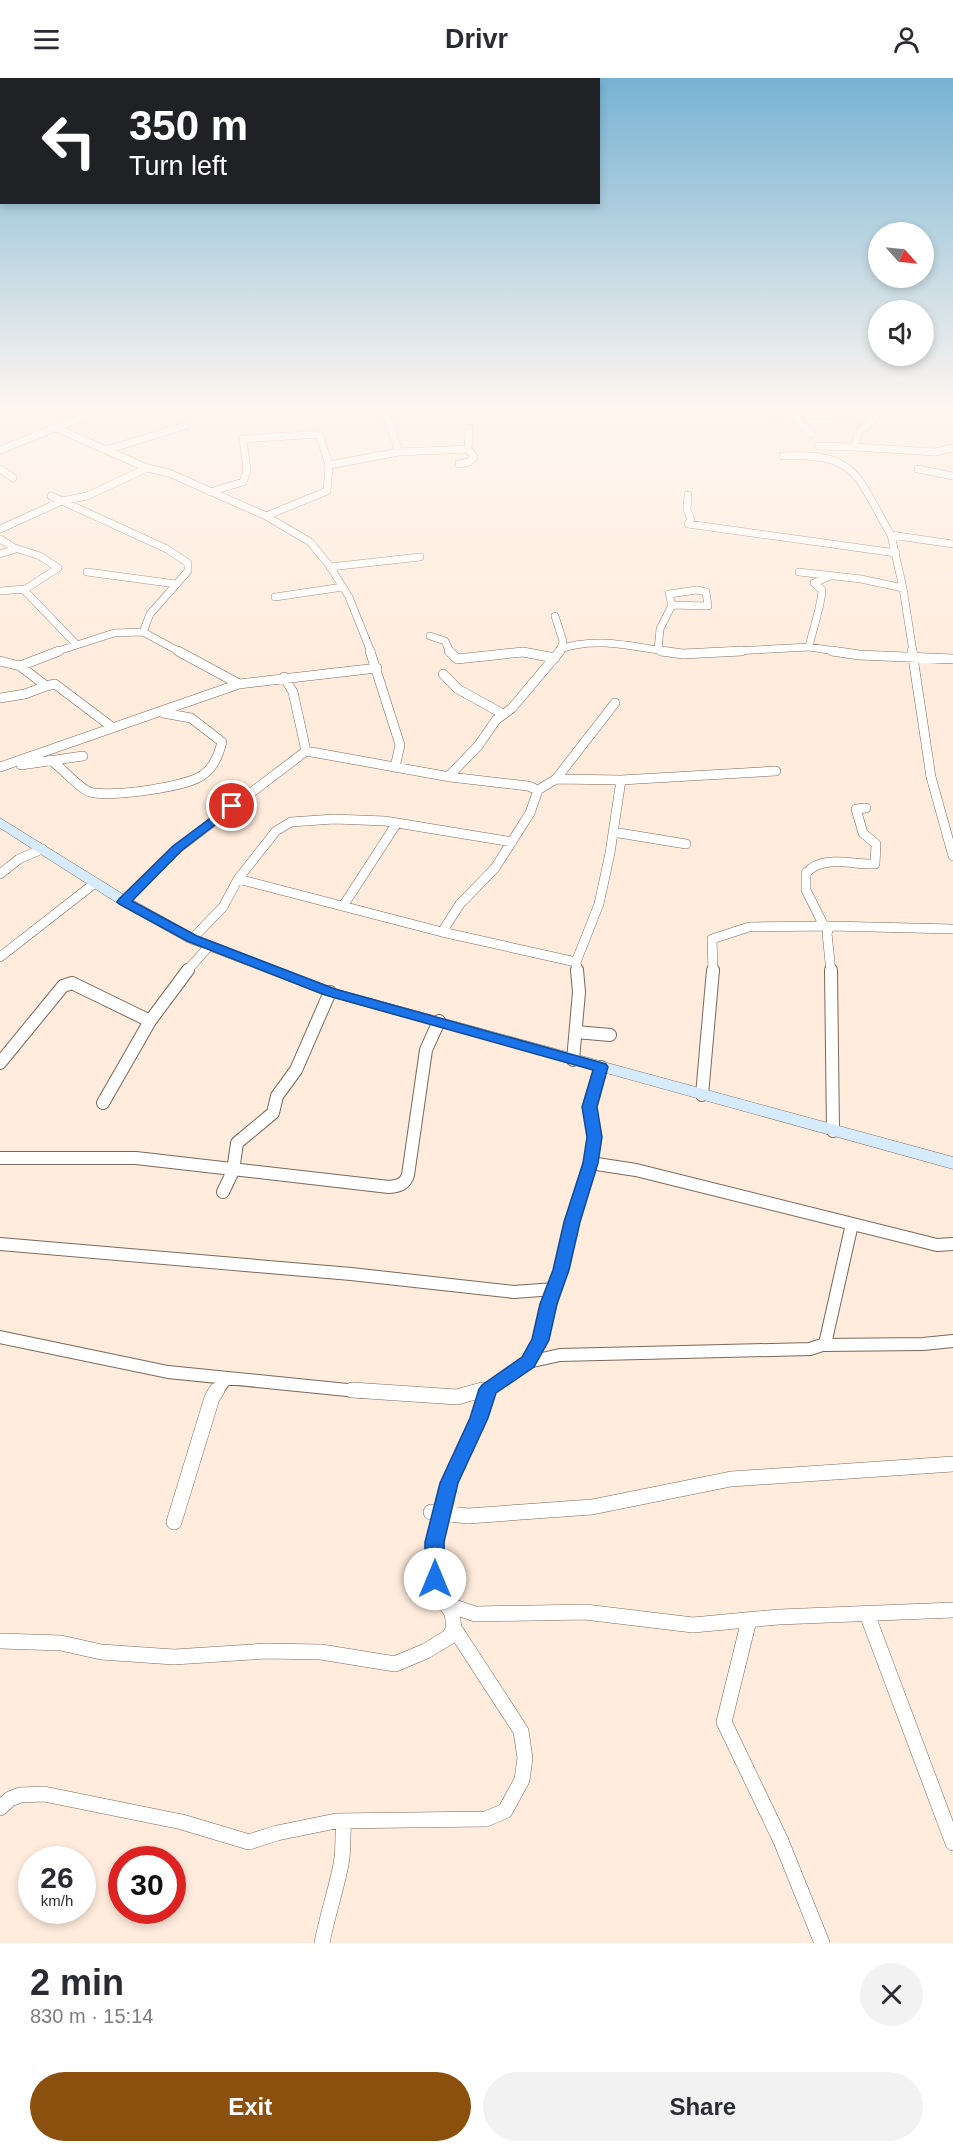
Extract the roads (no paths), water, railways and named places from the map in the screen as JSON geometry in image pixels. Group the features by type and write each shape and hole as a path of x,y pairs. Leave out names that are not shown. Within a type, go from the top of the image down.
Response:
{"street":[{"path":"0,530 62,501 89,495"},
{"path":"217,495 266,516 310,542 330,567 349,597 377,668 400,744 395,766"},
{"path":"266,516 317,495"},
{"path":"688,495 687,510 691,519 688,524 896,553"},
{"path":"868,495 891,535 896,553 931,777 953,856"},
{"path":"51,496 167,549 188,563 188,571 150,614 143,632"},
{"path":"891,535 953,544"},
{"path":"0,539 15,548 40,556 58,568 25,589 0,591"},
{"path":"0,554 15,548"},
{"path":"330,567 420,557"},
{"path":"87,572 176,584"},
{"path":"799,572 831,575 903,588"},
{"path":"809,647 818,605 822,599 822,590 814,583 831,575"},
{"path":"275,597 342,587"},
{"path":"25,589 43,612 76,644"},
{"path":"658,650 660,629 672,605 669,593 697,590 706,592 708,597 708,606 672,605"},
{"path":"448,777 478,746 496,720 512,708 555,658 563,641 555,616"},
{"path":"20,666 76,644 114,633 143,632 239,684"},
{"path":"430,636 445,641 449,651 457,659 523,652 555,658"},
{"path":"560,649 577,643 596,641 683,654 809,647 859,655 953,659"},
{"path":"0,661 20,666 46,686"},
{"path":"0,768 239,684 377,668"},
{"path":"443,674 458,689 503,714"},
{"path":"284,677 293,692 306,752"},
{"path":"0,698 25,694 55,684 112,727"},
{"path":"189,702 191,718"},
{"path":"442,932 460,904 495,868 530,813 538,790 556,779 615,703"},
{"path":"50,760 67,772 81,787 94,794 188,783 204,776 220,753 222,742 191,718 170,713 154,713"},
{"path":"124,902 177,849 306,752 448,777 528,786 538,790"},
{"path":"0,768 83,756"},
{"path":"556,779 621,780 776,771"},
{"path":"573,1060 579,993 576,962 599,904 621,780"},
{"path":"833,1131 831,965 827,926 808,899 804,885 806,875 812,867 824,863 875,864 879,854 878,848 874,839 861,829 856,809 866,808"},
{"path":"192,939 223,907 238,879 282,825 293,821 332,818 397,823 512,842"},
{"path":"0,822 124,902 192,939 330,992 952,1165"},
{"path":"343,906 397,823"},
{"path":"613,832 686,844"},
{"path":"0,874 19,859 42,849"},
{"path":"238,879 442,932 576,962"},
{"path":"0,957 94,883"},
{"path":"702,1095 713,970 712,939 749,927 953,929"},
{"path":"103,1102 150,1021 196,959 209,946"},
{"path":"0,1063 63,986 72,983 150,1021"},
{"path":"223,1192 233,1171 237,1143 273,1113 277,1096 296,1070 330,992"},
{"path":"0,1158 136,1158 233,1171 389,1187 402,1185 407,1181 426,1050 439,1021"},
{"path":"576,1032 610,1035"},
{"path":"528,1362 540,1340 590,1163 595,1137 589,1107 601,1067"},
{"path":"590,1163 636,1170 937,1245 953,1244"},
{"path":"823,1345 852,1224"},
{"path":"0,1244 351,1274 514,1292 554,1289"},
{"path":"0,1337 168,1372 387,1394 457,1397 488,1389 528,1362 560,1355 810,1349 823,1345 923,1344 953,1341"},
{"path":"174,1522 212,1398 226,1378"},
{"path":"0,1808 7,1800 22,1792 44,1794 182,1822 249,1842 277,1833 344,1821 486,1819 505,1811 522,1780 525,1758 521,1731 454,1628 452,1613 440,1595 435,1579 437,1513 479,1418 488,1389"},
{"path":"437,1513 468,1516 592,1507 731,1479 953,1464"},
{"path":"446,1604 475,1614 585,1612 693,1625 748,1620 953,1610"},
{"path":"867,1614 953,1843"},
{"path":"748,1620 724,1722 781,1841 822,1943"},
{"path":"0,1641 61,1643 101,1652 174,1657 266,1651 321,1652 394,1664 426,1652 449,1637 454,1628"},
{"path":"322,1943 342,1861 341,1842 344,1821"}]}
